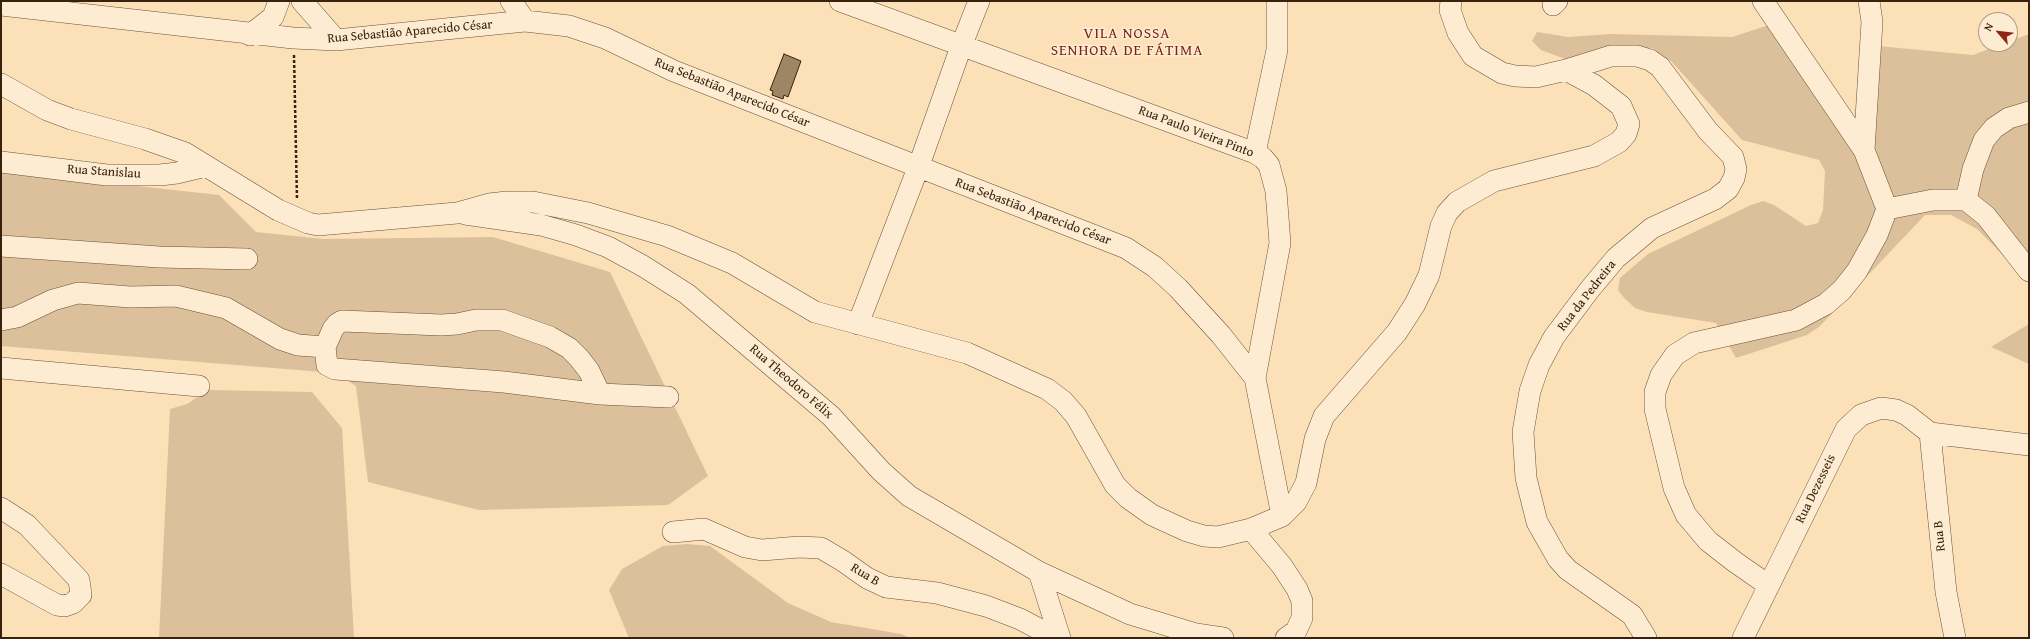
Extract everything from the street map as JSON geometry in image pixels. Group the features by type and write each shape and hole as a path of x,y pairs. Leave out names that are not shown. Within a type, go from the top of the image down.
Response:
{"street":[{"path":"250,35 272,17 279,1"},
{"path":"302,1 336,40"},
{"path":"511,1 526,21"},
{"name":"Rua Paulo Vieira Pinto","path":"840,1 962,44 1255,153 1269,165 1273,175 1280,219 1280,243 1255,378"},
{"path":"851,322 918,168 962,44 979,1"},
{"path":"1255,153 1277,50 1277,1"},
{"name":"Rua da Pedreira","path":"1451,1 1450,10 1458,33 1473,56 1502,73 1536,77 1566,70 1611,56 1637,56 1650,60 1660,67 1708,131 1733,157 1736,168 1734,178 1728,189 1715,199 1652,228 1616,258 1590,289 1554,337 1540,365 1530,391 1523,432 1526,478 1537,522 1558,559 1568,570 1632,615 1646,637"},
{"path":"1762,1 1864,150 1887,210 1877,235 1857,271 1842,290 1826,304 1796,320 1694,343 1675,355 1661,375 1655,392 1655,409 1672,481 1686,515 1708,541 1768,585"},
{"path":"1864,150 1872,22 1869,1"},
{"name":"Rua Sebastião Aparecido César","path":"1,5 250,35 293,38 336,40 526,21 569,26 605,38 674,71 918,168 1126,248 1155,268 1178,288 1221,335 1255,378 1282,516"},
{"path":"1,84 47,110 71,119 171,147 206,166 278,210 297,220 318,225 457,213 489,204 506,202 533,202 588,213 667,236 732,263 815,312 967,353 1047,389 1063,401 1076,416 1115,485 1128,498 1152,515 1187,531 1204,536 1218,537 1251,529 1282,516 1301,495 1306,483 1314,439 1324,416 1397,332 1415,304 1429,274 1441,226 1447,213 1457,202 1494,181 1594,156 1611,148 1626,134 1629,124 1620,106 1610,96 1566,70"},
{"path":"1966,200 1973,169 1984,140 1994,128 2009,118 2029,112"},
{"name":"Rua Stanislau","path":"1,162 107,176 160,175 177,173 206,166"},
{"path":"1887,210 1933,200 1966,200 1986,216 2029,271"},
{"name":"Rua Theodoro Félix","path":"457,213 541,225 608,247 643,266 687,294 831,416 880,471 909,496 1038,572 1130,614 1196,634 1223,638"},
{"path":"1,246 160,257 247,259"},
{"path":"1,320 17,317 53,300 78,294 130,297 182,296 226,308 286,341 298,345 325,347"},
{"path":"600,394 589,371 569,348 550,337 502,320 476,320 457,324 441,325 342,321 333,329 325,347 327,365 335,369 504,382 600,394 668,397"},
{"path":"1,368 199,386"},
{"name":"Rua Dezesseis","path":"1743,638 1846,429 1861,415 1880,408 1896,410 1907,415 1930,433"},
{"path":"1930,433 2029,445"},
{"name":"Rua B","path":"1930,433 1946,592 1955,638"},
{"path":"1,508 27,525 78,580 81,586 80,595 74,603 65,606 57,605 1,574"},
{"name":"Rua B","path":"673,532 704,529 745,547 762,550 821,548 867,578 886,587 937,593 986,606 1020,619 1056,638"},
{"path":"1251,529 1282,566 1297,589 1302,601 1302,618 1296,631 1286,638"},
{"path":"1038,572 1060,638"}],"path":[{"path":"293,38 297,220"}],"shaded area":[{"path":"1769,25 1838,130 1872,122 1878,46 1973,55 1981,52 2018,52 2018,38 2029,34 2029,281 1977,229 1951,215 1925,215 1819,327 1807,335 1736,358 1716,323 1647,312 1635,308 1618,290 1620,278 1648,254 1751,205 1763,201 1774,205 1806,226 1818,223 1823,210 1825,171 1819,160 1742,140 1672,62 1652,48 1578,59 1565,59 1541,50 1532,41 1537,32 1568,37 1611,34 1732,37"},
{"path":"1,171 219,195 256,232 323,239 493,237 610,272 708,476 668,505 479,510 368,482 356,386 335,373 1,346"},
{"path":"2029,324 2029,364 1991,347"},
{"path":"208,390 312,392 342,428 354,638 159,638 170,409 187,404"},
{"path":"687,544 710,546 788,603 831,622 901,634 910,638 629,638 609,590 622,569 663,546"}],"building":[{"path":"784,54 801,61 788,97 784,95 783,99 772,95 773,91 770,90"}],"district":[{"name":"VILA NOSSA SENHORA DE FÁTIMA","path":"1127,42"}]}
